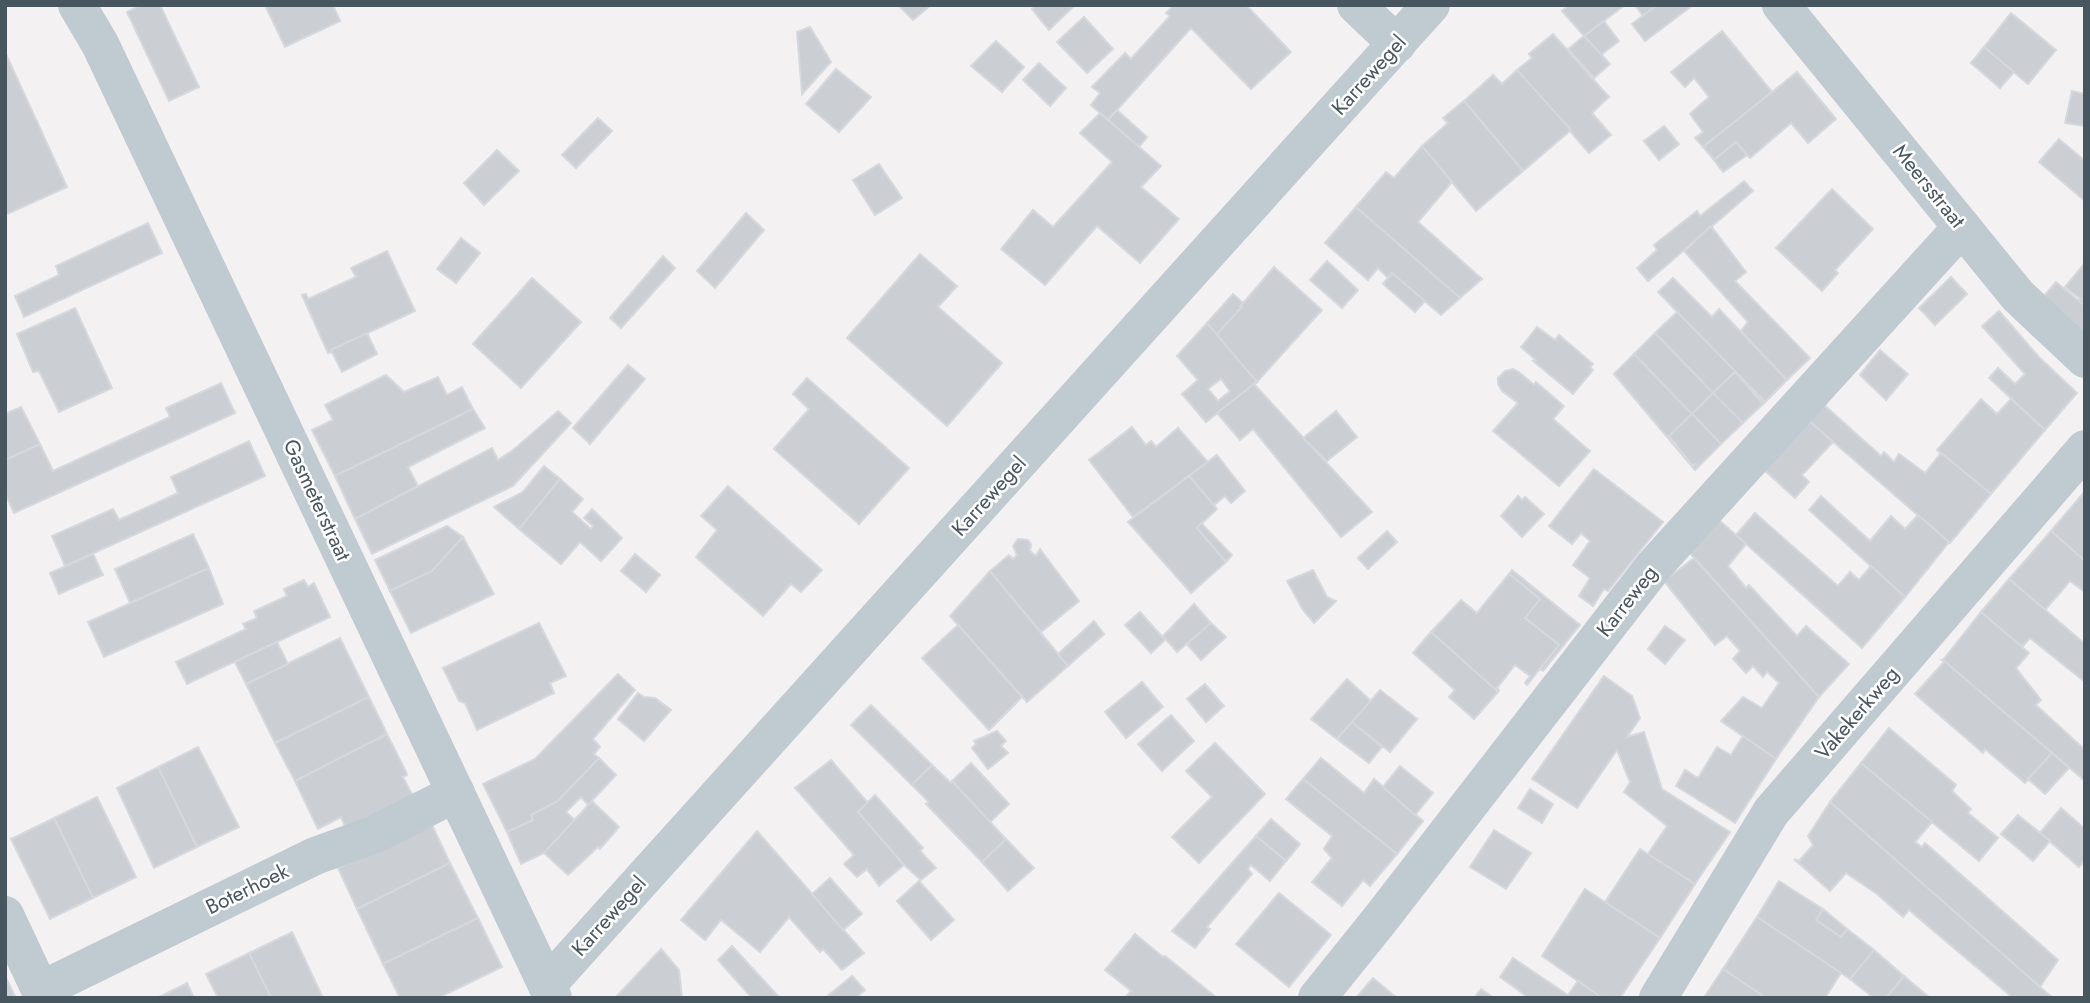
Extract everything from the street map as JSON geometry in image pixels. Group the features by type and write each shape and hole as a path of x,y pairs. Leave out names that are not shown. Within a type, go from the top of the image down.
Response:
{"street":[{"name":"Gasmeterstraat","path":"77,5 100,44 550,991"},
{"path":"1356,5 1397,44"},
{"name":"Karrewegel","path":"550,991 1430,5"},
{"name":"Meersstraat","path":"1781,5 2018,296 2085,359"},
{"name":"Karreweg","path":"1317,998 1654,566 1962,227"},
{"name":"Vakekerkweg","path":"1658,998 1771,812 2085,449"},
{"name":"Boterhoek","path":"5,915 43,994 316,856 373,835 456,793"}],"building":[{"path":"141,5 160,5 199,87 169,101 127,12"},
{"path":"265,5 333,5 340,21 285,47"},
{"path":"898,5 931,5 913,20"},
{"path":"1036,5 1075,5 1049,30 1032,9"},
{"path":"1174,5 1246,5 1291,52 1251,89 1191,28 1108,120 1091,105 1100,93 1092,87 1125,53 1131,59 1170,16 1166,13"},
{"path":"1569,5 1625,5 1584,36 1562,11"},
{"path":"1635,5 1657,5 1643,16"},
{"path":"1657,5 1693,5 1645,41 1632,24"},
{"path":"2011,13 2056,50 2028,84 1984,47"},
{"path":"1084,17 1113,49 1087,73 1057,42"},
{"path":"1604,21 1619,41 1601,55 1584,36"},
{"path":"810,27 831,62 802,94 797,32"},
{"path":"1722,31 1773,93 1703,147 1695,138 1703,132 1690,114 1709,97 1694,78 1685,87 1671,72"},
{"path":"1553,34 1609,97 1592,113 1611,135 1589,153 1517,70 1532,58 1529,54"},
{"path":"1584,36 1610,64 1594,78 1568,49"},
{"path":"996,41 1024,67 1002,92 971,66"},
{"path":"1984,47 2014,72 2000,88 1971,63"},
{"path":"5,52 67,187 5,215"},
{"path":"1039,63 1066,88 1050,106 1023,80"},
{"path":"836,69 871,97 839,132 806,104"},
{"path":"1517,70 1571,130 1523,171 1464,101 1493,75 1502,84"},
{"path":"1797,72 1836,119 1808,143 1791,123 1750,158 1736,142 1714,160 1703,147"},
{"path":"2072,91 2085,94 2085,126 2065,123"},
{"path":"1464,101 1523,171 1476,211 1422,146 1448,123 1443,118"},
{"path":"1117,110 1147,137 1139,147 1108,120"},
{"path":"1100,113 1161,166 1141,187 1179,219 1140,263 1097,226 1045,285 1001,249 1033,210 1053,227 1112,162 1080,133"},
{"path":"598,118 612,131 576,168 562,155"},
{"path":"1664,126 1679,144 1659,160 1644,141"},
{"path":"2059,139 2085,161 2085,201 2039,162"},
{"path":"1736,142 1747,155 1723,172 1714,160"},
{"path":"1422,146 1452,182 1418,222 1482,279 1460,298 1356,207 1386,172 1394,178"},
{"path":"497,150 519,171 484,205 464,183"},
{"path":"879,164 902,198 875,215 853,180"},
{"path":"1744,181 1753,191 1648,281 1637,268 1657,250 1654,245 1697,211 1700,216"},
{"path":"1832,189 1873,229 1835,270 1838,273 1822,291 1776,248"},
{"path":"1356,207 1460,298 1441,315 1392,273 1388,278 1378,268 1368,280 1325,243"},
{"path":"746,213 764,230 715,288 697,271"},
{"path":"148,223 162,253 24,317 15,296 59,275 56,266"},
{"path":"1711,226 1746,272 1735,281 1810,358 1787,380 1741,331 1748,322 1684,251"},
{"path":"461,238 480,253 456,283 437,269"},
{"path":"387,251 415,311 328,353 302,295 306,294 308,299 356,277 351,268"},
{"path":"920,254 957,286 938,307 1002,363 947,426 847,338"},
{"path":"663,256 675,268 621,328 610,318"},
{"path":"1327,261 1358,290 1342,308 1310,280"},
{"path":"2084,264 2085,306 2077,300 2081,299 2065,287"},
{"path":"1274,267 1322,310 1257,382 1216,335"},
{"path":"1392,273 1425,301 1415,312 1383,284"},
{"path":"1951,277 1967,294 1935,325 1919,308"},
{"path":"532,278 581,322 521,388 473,344"},
{"path":"1673,278 1712,317 1719,309 1787,380 1765,402 1658,292"},
{"path":"2056,282 2085,306 2085,338 2044,296"},
{"path":"1233,294 1243,303 1240,306 1242,307 1216,335 1207,323"},
{"path":"75,308 112,388 59,412 39,371 33,372 17,334"},
{"path":"1999,311 2039,357 2077,393 2045,430 1989,378 1998,368 2015,384 2025,374 1982,326"},
{"path":"1677,312 1765,402 1763,404 1735,372 1713,393 1655,333"},
{"path":"1207,323 1257,382 1206,422 1182,394 1198,380 1177,356","holes":["1221,379 1230,391 1218,401 1208,389"]},
{"path":"1537,327 1555,340 1559,335 1593,364 1590,367 1593,370 1573,394 1533,361 1536,360 1521,347"},
{"path":"367,333 377,354 342,372 331,350"},
{"path":"1655,333 1713,393 1692,414 1634,354"},
{"path":"1880,350 1908,374 1886,400 1860,375"},
{"path":"1634,354 1692,414 1669,436 1693,466 1695,464 1698,467 1695,470 1614,374"},
{"path":"628,365 645,379 590,444 573,428"},
{"path":"1513,369 1534,385 1536,382 1564,406 1553,419 1590,451 1559,486 1493,431 1518,403 1502,391 1498,384 1498,378 1505,371"},
{"path":"1735,372 1763,404 1743,423 1713,393"},
{"path":"386,375 404,392 438,377 447,395 462,387 473,409 335,476 312,430 333,420 325,405"},
{"path":"807,378 909,468 859,524 774,449 809,409 793,394"},
{"path":"221,383 235,413 14,513 5,493 5,460 40,444 53,471 170,417 166,408"},
{"path":"1254,384 1372,512 1341,537 1253,429 1240,440 1217,413"},
{"path":"1713,393 1743,423 1721,444 1692,414"},
{"path":"1981,399 1997,414 2011,399 2045,430 1991,494 1937,450"},
{"path":"1823,404 1881,456 1884,452 1894,462 1899,454 1925,473 1941,453 1991,494 1950,543 1808,420"},
{"path":"21,407 40,444 5,460 5,414"},
{"path":"473,409 485,428 408,467 418,486 355,519 335,476"},
{"path":"558,411 571,423 513,486 372,554 355,519 492,448 498,460"},
{"path":"1336,411 1357,437 1327,461 1303,438"},
{"path":"1692,414 1721,444 1698,467 1695,464 1693,466 1669,436"},
{"path":"1807,419 1833,442 1802,475 1809,482 1795,498 1763,469"},
{"path":"1132,427 1146,445 1151,441 1156,447 1178,428 1208,462 1133,517 1089,460"},
{"path":"249,441 265,476 65,566 52,536 113,509 119,520 178,493 171,477"},
{"path":"1217,455 1245,491 1231,503 1225,496 1214,505 1189,476"},
{"path":"544,466 560,479 519,529 494,507 523,492"},
{"path":"1594,469 1663,522 1608,591 1604,589 1593,606 1579,596 1590,578 1573,565 1590,541 1581,533 1572,544 1549,526"},
{"path":"1189,476 1217,509 1197,528 1226,562 1191,593 1128,522"},
{"path":"560,479 583,499 572,512 591,529 593,526 584,518 592,509 622,538 601,561 580,542 561,564 519,529"},
{"path":"728,486 822,570 801,592 791,584 763,616 696,557 717,530 701,516"},
{"path":"2085,491 2085,561 2051,531"},
{"path":"1518,496 1522,500 1525,497 1544,514 1522,537 1501,516"},
{"path":"1821,496 1870,541 1891,516 1905,529 1918,515 1949,542 1905,597 1809,510"},
{"path":"1755,513 1838,586 1850,572 1859,580 1871,566 1905,597 1862,648 1736,535"},
{"path":"1718,519 1746,544 1728,566 1746,588 1749,585 1797,636 1806,626 1849,664 1819,697 1689,552"},
{"path":"1201,523 1232,555 1226,562 1197,528"},
{"path":"447,526 463,537 432,571 390,591 375,560"},
{"path":"1387,531 1397,542 1368,569 1358,558"},
{"path":"2051,531 2085,561 2085,592 2070,581 2045,610 2009,579"},
{"path":"193,534 209,568 130,603 115,569"},
{"path":"463,537 494,594 411,633 390,591 432,571"},
{"path":"1018,539 1028,540 1031,544 1030,551 1036,556 1040,549 1079,601 1041,632 990,571 1009,555 1013,559 1017,555 1013,546"},
{"path":"93,554 103,575 59,594 50,573"},
{"path":"635,554 660,575 646,592 621,571"},
{"path":"1694,558 1819,697 1776,759 1721,721 1743,697 1762,708 1779,683 1767,672 1763,677 1753,666 1746,673 1733,659 1740,651 1727,636 1715,645 1664,581"},
{"path":"209,568 223,604 104,657 88,622"},
{"path":"1313,570 1327,597 1336,601 1314,623 1303,610 1287,581"},
{"path":"1512,570 1580,625 1543,671 1540,669 1559,645 1525,618 1540,599 1509,574"},
{"path":"990,571 1068,666 1027,702 950,616"},
{"path":"1509,574 1540,599 1525,618 1559,645 1527,685 1525,683 1530,676 1515,665 1497,688 1498,692 1431,632 1461,600 1477,613"},
{"path":"2009,579 2085,644 2085,682 2030,638 2022,647 1981,612"},
{"path":"304,580 308,587 314,583 330,617 187,684 176,662 246,629 243,624 257,618 254,611 287,596 284,589"},
{"path":"1194,604 1211,623 1177,652 1163,636"},
{"path":"1140,612 1165,640 1151,653 1125,625"},
{"path":"1981,612 2029,653 2016,668 2041,700 2036,705 2085,750 2085,781 1943,660"},
{"path":"1094,621 1104,634 1068,666 1058,654"},
{"path":"539,623 566,676 550,683 554,693 477,730 465,703 459,701 443,668"},
{"path":"1211,623 1226,637 1201,660 1187,644"},
{"path":"958,625 1022,697 989,730 922,658"},
{"path":"1665,626 1685,640 1665,664 1648,649"},
{"path":"1431,632 1498,692 1474,719 1449,697 1455,690 1413,653"},
{"path":"340,638 369,697 275,743 246,684"},
{"path":"277,642 288,664 246,684 235,662"},
{"path":"1942,660 2052,753 2025,783 1985,749 1983,753 1915,694 1944,662"},
{"path":"618,674 635,690 593,739 600,747 594,754 599,758 558,801 531,815 533,820 507,832 483,784 535,759"},
{"path":"1604,676 1632,696 1640,718 1627,737 1644,732 1662,789 1730,832 1695,884 1648,854 1667,826 1624,792 1630,782 1617,750 1577,808 1532,779"},
{"path":"1347,679 1371,701 1337,739 1311,719"},
{"path":"1142,682 1163,707 1126,738 1105,712"},
{"path":"1205,684 1224,706 1206,722 1187,699"},
{"path":"1380,690 1417,719 1390,752 1352,722"},
{"path":"638,693 644,697 655,698 671,710 644,741 618,719"},
{"path":"369,697 387,734 295,781 275,743"},
{"path":"871,705 932,765 912,785 851,725"},
{"path":"1171,715 1194,741 1162,771 1138,744"},
{"path":"1352,722 1382,747 1369,763 1337,739"},
{"path":"1889,728 1956,785 1952,791 1971,809 1968,813 1998,838 1979,861 1861,763"},
{"path":"997,731 1006,741 1001,746 1008,753 988,769 972,748 976,744 974,741"},
{"path":"387,734 406,772 407,775 403,777 414,798 347,831 341,817 318,829 295,781"},
{"path":"1743,736 1776,759 1735,823 1676,786 1685,770 1698,778 1717,747 1731,755"},
{"path":"1215,743 1265,794 1199,863 1172,837 1212,797 1186,771"},
{"path":"198,747 239,827 197,847 158,767"},
{"path":"2052,753 2069,768 2045,794 2028,779"},
{"path":"599,758 616,775 588,805 581,797 566,812 575,820 544,853 521,864 507,832 533,820 531,815 558,801"},
{"path":"1321,758 1364,793 1374,779 1423,821 1397,854 1303,779"},
{"path":"831,760 868,803 858,812 904,865 879,886 867,869 857,877 844,864 854,855 795,788"},
{"path":"971,763 1009,804 990,822 952,781"},
{"path":"1861,763 1932,822 1915,842 1922,847 1925,843 2058,960 2040,987 1830,802"},
{"path":"932,765 951,783 952,781 1006,839 982,862 926,804 929,802 912,785"},
{"path":"1400,766 1433,793 1415,815 1383,787"},
{"path":"158,767 197,847 154,868 117,788"},
{"path":"1303,779 1397,854 1370,886 1363,880 1342,906 1312,882 1332,858 1324,849 1332,836 1286,799"},
{"path":"1530,789 1553,804 1542,823 1518,808"},
{"path":"875,795 923,848 920,851 936,868 921,880 904,865 858,812"},
{"path":"97,797 136,877 93,898 54,818"},
{"path":"592,801 619,827 600,849 598,847 568,875 544,853"},
{"path":"1830,802 2053,998 2013,998 1909,910 1903,917 1877,894 1846,873 1830,891 1794,859 1799,861 1813,845 1808,836"},
{"path":"2061,808 2085,829 2085,860 2079,867 2040,833"},
{"path":"2018,815 2050,841 2033,861 2001,834"},
{"path":"54,818 93,898 50,919 11,839"},
{"path":"1271,819 1300,844 1286,861 1256,836"},
{"path":"432,825 450,863 357,909 338,868"},
{"path":"1494,830 1531,853 1506,889 1470,867"},
{"path":"757,831 864,953 842,970 823,949 820,952 789,917 760,952 721,920 705,940 681,920"},
{"path":"1256,836 1286,861 1270,881 1251,865 1248,869 1252,874 1207,927 1210,929 1195,948 1172,931"},
{"path":"1006,839 1034,868 1008,891 982,862"},
{"path":"1640,849 1695,884 1660,938 1605,902"},
{"path":"450,863 478,918 383,964 357,909"},
{"path":"830,878 862,914 843,930 812,894"},
{"path":"919,881 954,920 931,940 897,901"},
{"path":"1779,881 1823,909 1816,920 1841,937 1847,929 1874,950 1850,979 1757,917"},
{"path":"1585,889 1660,938 1620,998 1602,998 1542,956"},
{"path":"1279,893 1331,935 1289,987 1236,944"},
{"path":"1823,909 1847,929 1841,937 1816,920"},
{"path":"1757,917 1841,973 1825,998 1766,998 1723,969"},
{"path":"478,918 502,967 438,998 400,998 383,964"},
{"path":"292,932 323,998 271,998 249,953"},
{"path":"1135,934 1217,998 1125,998 1131,991 1105,970"},
{"path":"732,946 780,998 752,998 718,960"},
{"path":"661,949 679,970 682,998 615,998"},
{"path":"1874,950 1904,976 1886,998 1874,998 1850,979"},
{"path":"249,953 271,998 218,998 206,974"},
{"path":"1513,958 1568,995 1578,981 1602,998 1525,998 1526,996 1500,977"},
{"path":"1723,969 1766,998 1705,996"},
{"path":"5,976 16,998 5,998"},
{"path":"852,976 865,990 856,998 825,998"},
{"path":"1904,976 1930,998 1886,998"},
{"path":"1373,978 1397,998 1356,998"},
{"path":"187,983 194,998 157,998"},
{"path":"1481,989 1494,998 1474,998"}]}
